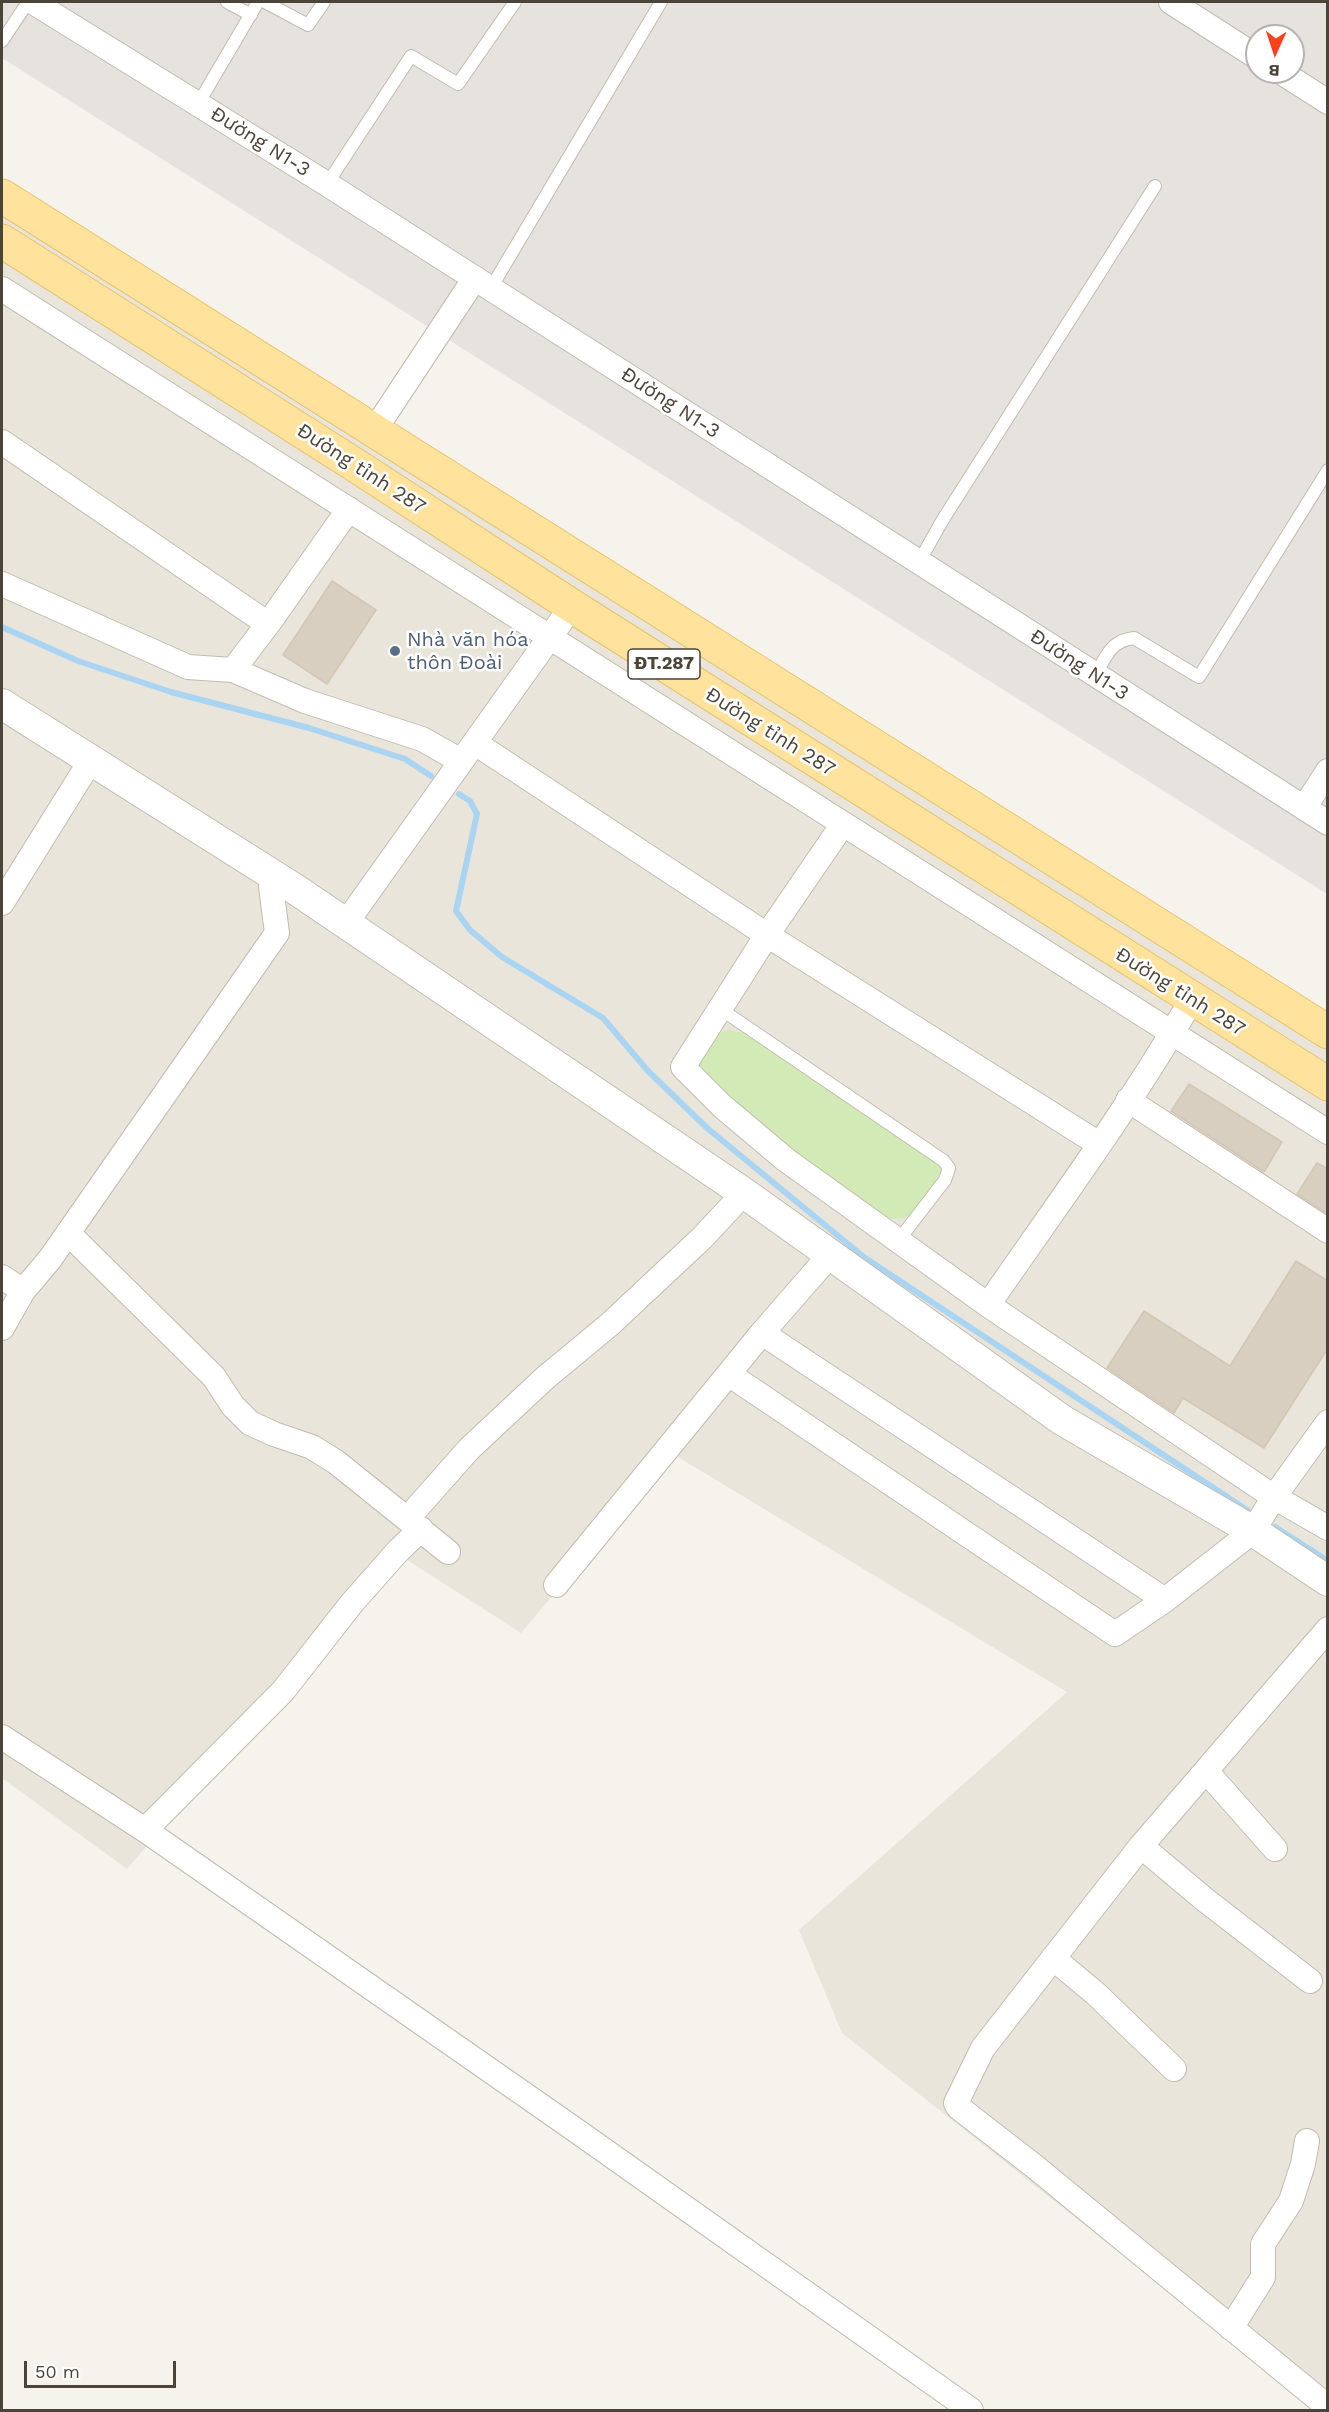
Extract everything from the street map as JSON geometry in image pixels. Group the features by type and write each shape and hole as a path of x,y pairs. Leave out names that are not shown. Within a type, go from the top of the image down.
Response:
{"main road":[{"name":"Đường tỉnh 287","path":"2,196 1328,1032"},
{"name":"Đường tỉnh 287","path":"2,241 343,456 572,606 1328,1084"}],"street":[{"name":"Đường N1-3","path":"33,2 327,184 1328,823"},
{"path":"1171,2 1245,49"},
{"path":"1300,84 1328,102"},
{"path":"374,430 483,283"},
{"path":"2,290 1328,1132"},
{"path":"2,442 268,624"},
{"path":"233,670 349,509"},
{"path":"2,585 189,667 233,670 305,701 468,752 767,935 1099,1144"},
{"path":"346,923 572,606"},
{"path":"2,704 346,923 744,1193 1062,1420 1253,1531 1328,1581"},
{"path":"2,903 91,760"},
{"path":"1304,808 1328,771"},
{"path":"843,824 767,935 683,1067 722,1106 786,1161 988,1305 1274,1497 1328,1528"},
{"path":"2,1328 23,1291 50,1259 277,933 271,887 275,876"},
{"path":"988,1305 1099,1144 1172,1034 1192,999"},
{"path":"1128,1100 1328,1231"},
{"path":"145,1830 283,1691 352,1603 398,1551 469,1449 545,1378 609,1325 702,1239 744,1193"},
{"path":"68,1233 214,1377 233,1406 250,1423 312,1447 336,1462 448,1552"},
{"path":"556,1585 730,1375 762,1333 830,1255"},
{"path":"2,1277 23,1291"},
{"path":"762,1333 1165,1600"},
{"path":"730,1375 1115,1634 1165,1600 1253,1531 1274,1497 1328,1422"},
{"path":"1328,1629 1141,1846 1053,1958 983,2048 956,2103 958,2107 1034,2166 1328,2407"},
{"path":"2,1737 145,1830 584,2136 971,2410"},
{"path":"1206,1771 1275,1849"},
{"path":"1141,1846 1204,1899 1310,1981"},
{"path":"1053,1958 1095,1993 1174,2069"},
{"path":"1231,2328 1263,2277 1263,2244 1291,2202 1303,2164 1307,2141"}],"lane":[{"path":"2,41 28,2"},
{"path":"228,2 251,15"},
{"path":"198,104 258,2"},
{"path":"265,2 308,25 324,2"},
{"path":"327,184 411,56 458,84 515,2"},
{"path":"483,283 661,2"},
{"path":"919,562 942,521 1155,186"},
{"path":"1095,675 1112,646 1122,640 1134,638 1199,677 1328,470"},
{"path":"719,1008 944,1161 949,1168 945,1180 898,1241"}],"shaded area":[{"path":"2,2 1327,2 1327,894 2,58"},
{"path":"2,185 1327,1020 1327,2410 1318,2410 842,2033 799,1930 1067,1692 673,1454 521,1633 401,1556 127,1869 2,1778"}],"green space":[{"path":"729,1030 743,1033 766,1046 937,1155 946,1173 920,1209 904,1218 880,1216 792,1150 699,1071 700,1059 719,1033"}],"building":[{"path":"332,581 376,610 327,684 283,655"},
{"path":"1189,1084 1282,1142 1264,1172 1171,1111"},
{"path":"1317,1163 1328,1169 1328,1214 1297,1194"},
{"path":"1296,1261 1328,1281 1328,1348 1264,1448 1183,1398 1174,1413 1107,1368 1144,1311 1230,1366"}],"waterway":[{"path":"2,627 78,661 171,692 309,728 405,759 431,776"},
{"path":"459,794 470,801 477,814 456,911 470,930 502,957 603,1018 648,1071 707,1128 865,1258 1247,1510"},
{"path":"1275,1527 1328,1561"}],"place":[{"name":"Nhà văn hóa thôn Đoài","path":"395,651"}]}
